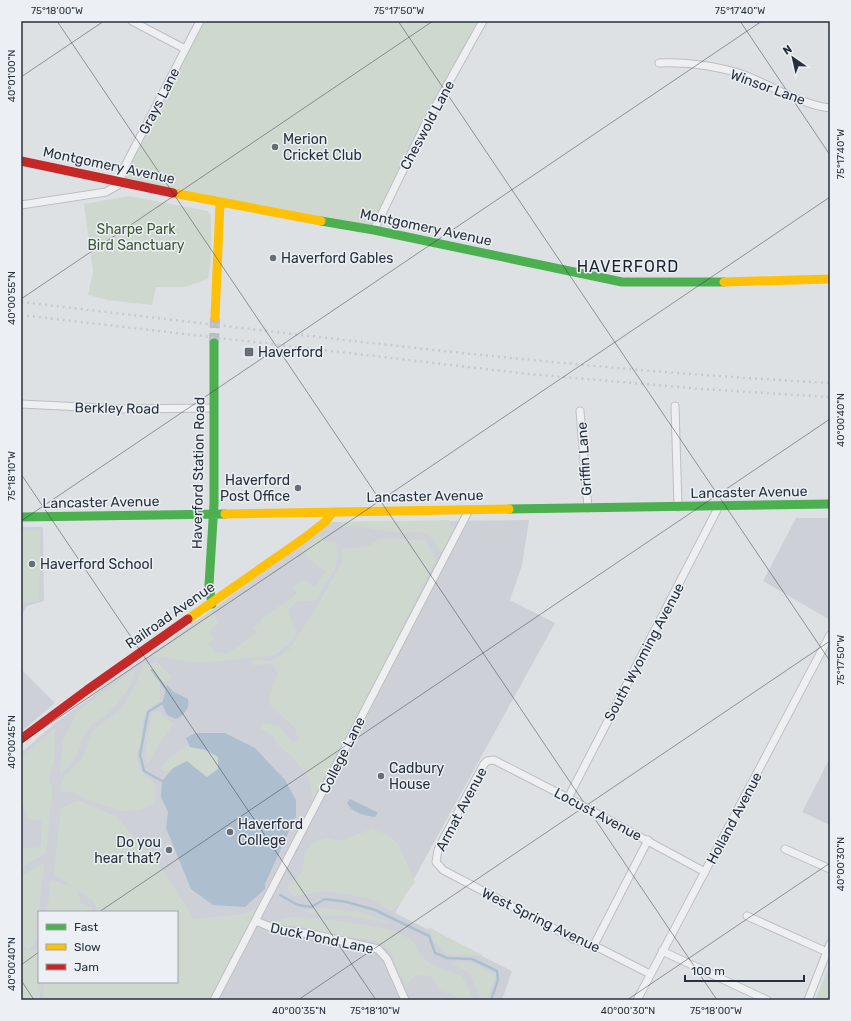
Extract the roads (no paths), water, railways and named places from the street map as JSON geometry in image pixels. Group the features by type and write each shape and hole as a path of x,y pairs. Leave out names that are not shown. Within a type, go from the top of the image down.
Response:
{"main road":[{"name":"Montgomery Avenue","path":"21,161 220,203 374,230 622,282 665,283 830,279"},
{"path":"215,317 220,203"},
{"name":"Haverford Station Road","path":"212,604 209,585 214,514 214,343"},
{"name":"Lancaster Avenue","path":"21,517 830,504"},
{"name":"Railroad Avenue","path":"21,739 87,690 303,539 325,522 333,512"}],"street":[{"path":"132,21 185,50"},
{"name":"Grays Lane","path":"119,181 124,168 200,21"},
{"name":"Cheswold Lane","path":"374,230 425,125 483,21"},
{"name":"Winsor Lane","path":"659,63 685,62 743,75 793,97 830,108"},
{"path":"21,205 106,192 114,188 119,181"},
{"name":"Berkley Road","path":"21,404 123,409 214,408"},
{"path":"675,406 678,507"},
{"name":"Griffin Lane","path":"580,411 588,508"},
{"name":"South Wyoming Avenue","path":"565,796 719,506"},
{"name":"College Lane","path":"214,1000 469,510"},
{"name":"Holland Avenue","path":"637,1000 830,635"},
{"name":"Locust Avenue","path":"490,760 499,762 565,796 705,872"},
{"name":"Armat Avenue","path":"436,862 438,850 444,838 484,764 490,760"},
{"path":"593,947 648,840"},
{"path":"785,849 830,869"},
{"name":"West Spring Avenue","path":"436,862 442,870 468,884 574,939 650,974"},
{"path":"747,916 827,952"},
{"name":"Duck Pond Lane","path":"256,921 275,929 316,935 378,949 387,959 405,1000"},
{"path":"808,1000 830,944"},
{"path":"662,951 766,1000"}],"water":[{"path":"167,685 174,692 188,699 186,711 176,719 167,715 162,704"},
{"path":"195,733 225,733 255,748 285,780 296,800 296,816 265,884 265,889 245,907 213,905 191,889 166,828 168,812 161,797 162,781 173,768 187,761 207,777 218,769 218,757 206,750 190,747 186,738"},
{"path":"350,799 378,813 375,817 355,812 347,803"}],"waterway":[{"path":"152,670 167,690"},
{"path":"162,781 144,771 140,755 148,712 164,702"},
{"path":"280,895 298,905 311,907 325,899 347,902 375,910 429,936 435,953 447,958 472,959 497,971 498,980 491,1000"}],"tunnel":[{"path":"214,343 215,317"}],"railway":[{"path":"21,302 425,349 627,369 830,383"},
{"path":"21,315 529,374 702,389 830,397"}],"place":[{"name":"Merion Cricket Club","path":"275,147"},
{"name":"Haverford Gables","path":"273,258"},
{"name":"Haverford","path":"249,352"},
{"name":"Haverford Post Office","path":"298,488"},
{"name":"Haverford School","path":"32,564"},
{"name":"Cadbury House","path":"381,776"},
{"name":"Haverford College","path":"230,832"},
{"name":"Do you hear that?","path":"169,850"}],"district":[{"name":"HAVERFORD","path":"628,266"}],"park label":[{"name":"Sharpe Park Bird Sanctuary","path":"136,238"}]}
